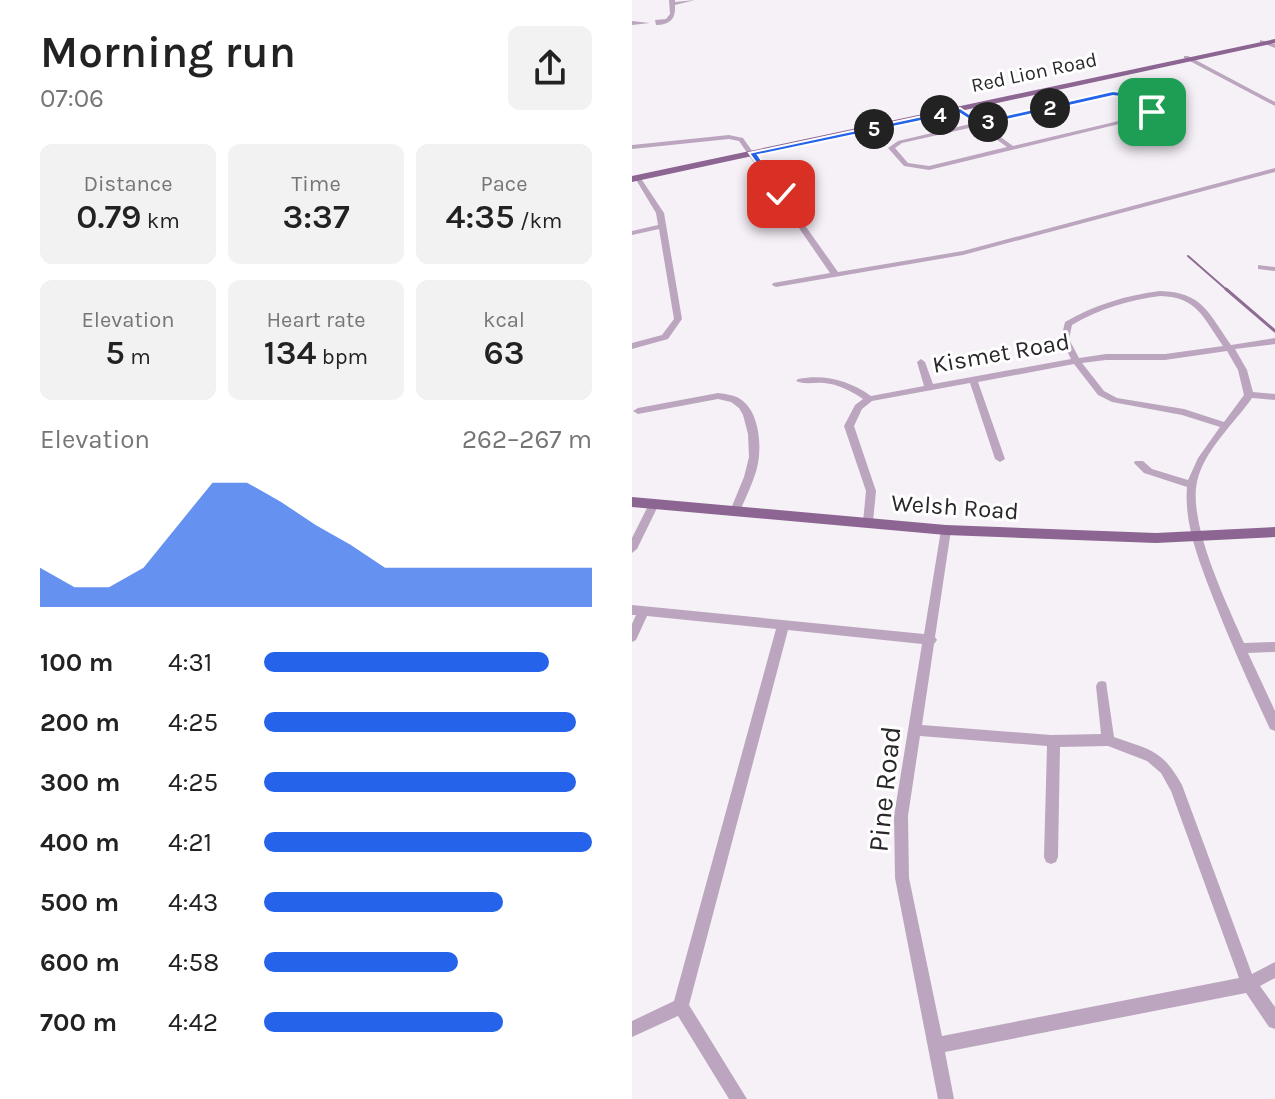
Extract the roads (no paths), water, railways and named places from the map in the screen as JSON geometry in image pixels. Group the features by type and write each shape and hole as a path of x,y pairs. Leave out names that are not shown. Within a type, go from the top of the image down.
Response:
{"main road":[{"name":"Red Lion Road","path":"635,178 1271,42"},
{"name":"Welsh Road","path":"632,502 946,530 1121,538 1275,532"}],"street":[{"path":"672,2 683,0"},
{"path":"672,2 692,0"},
{"path":"669,21 672,2"},
{"path":"632,23 647,23"},
{"path":"1190,59 1275,104"},
{"path":"1121,93 1153,109 1152,112 1012,148 918,168 906,165 891,150 892,146 979,124 1121,93"},
{"path":"959,109 1012,148"},
{"path":"632,147 729,137 741,139 835,274"},
{"path":"776,285 963,253 1275,170"},
{"path":"632,346 665,337 678,319 660,213 635,178"},
{"path":"632,233 662,226"},
{"path":"1261,267 1275,269"},
{"path":"1223,425 1184,412 1115,400 1094,387 1076,361 1065,330 1068,324 1081,315 1151,294 1178,294 1195,302 1231,349 1244,369 1249,395"},
{"name":"Kismet Road","path":"869,399 1076,361 1106,357 1165,357 1275,341"},
{"path":"921,362 929,386"},
{"path":"801,381 832,379 847,384 869,399 858,407 849,426 871,491 868,522"},
{"path":"973,379 1000,459"},
{"path":"1249,395 1275,397"},
{"path":"1249,395 1223,425 1191,485 1190,507 1224,616 1275,725"},
{"path":"638,411 718,396 731,397 746,409 758,448 735,511"},
{"path":"1139,463 1148,471 1191,485"},
{"path":"632,549 654,504"},
{"name":"Pine Road","path":"946,530 901,816 900,858 946,1099"},
{"path":"632,637 637,611 931,640"},
{"path":"739,1099 681,1006 783,626"},
{"path":"1240,648 1275,647"},
{"path":"1102,686 1108,740"},
{"path":"916,730 1054,741 1108,740 1157,761 1166,769 1177,789 1249,984 1275,1021"},
{"path":"1051,857 1054,741"},
{"path":"935,1046 1249,984 1275,970"},
{"path":"632,1029 681,1006"}],"waterway":[{"path":"1188,256 1228,291"},
{"path":"1226,289 1275,331"}]}
